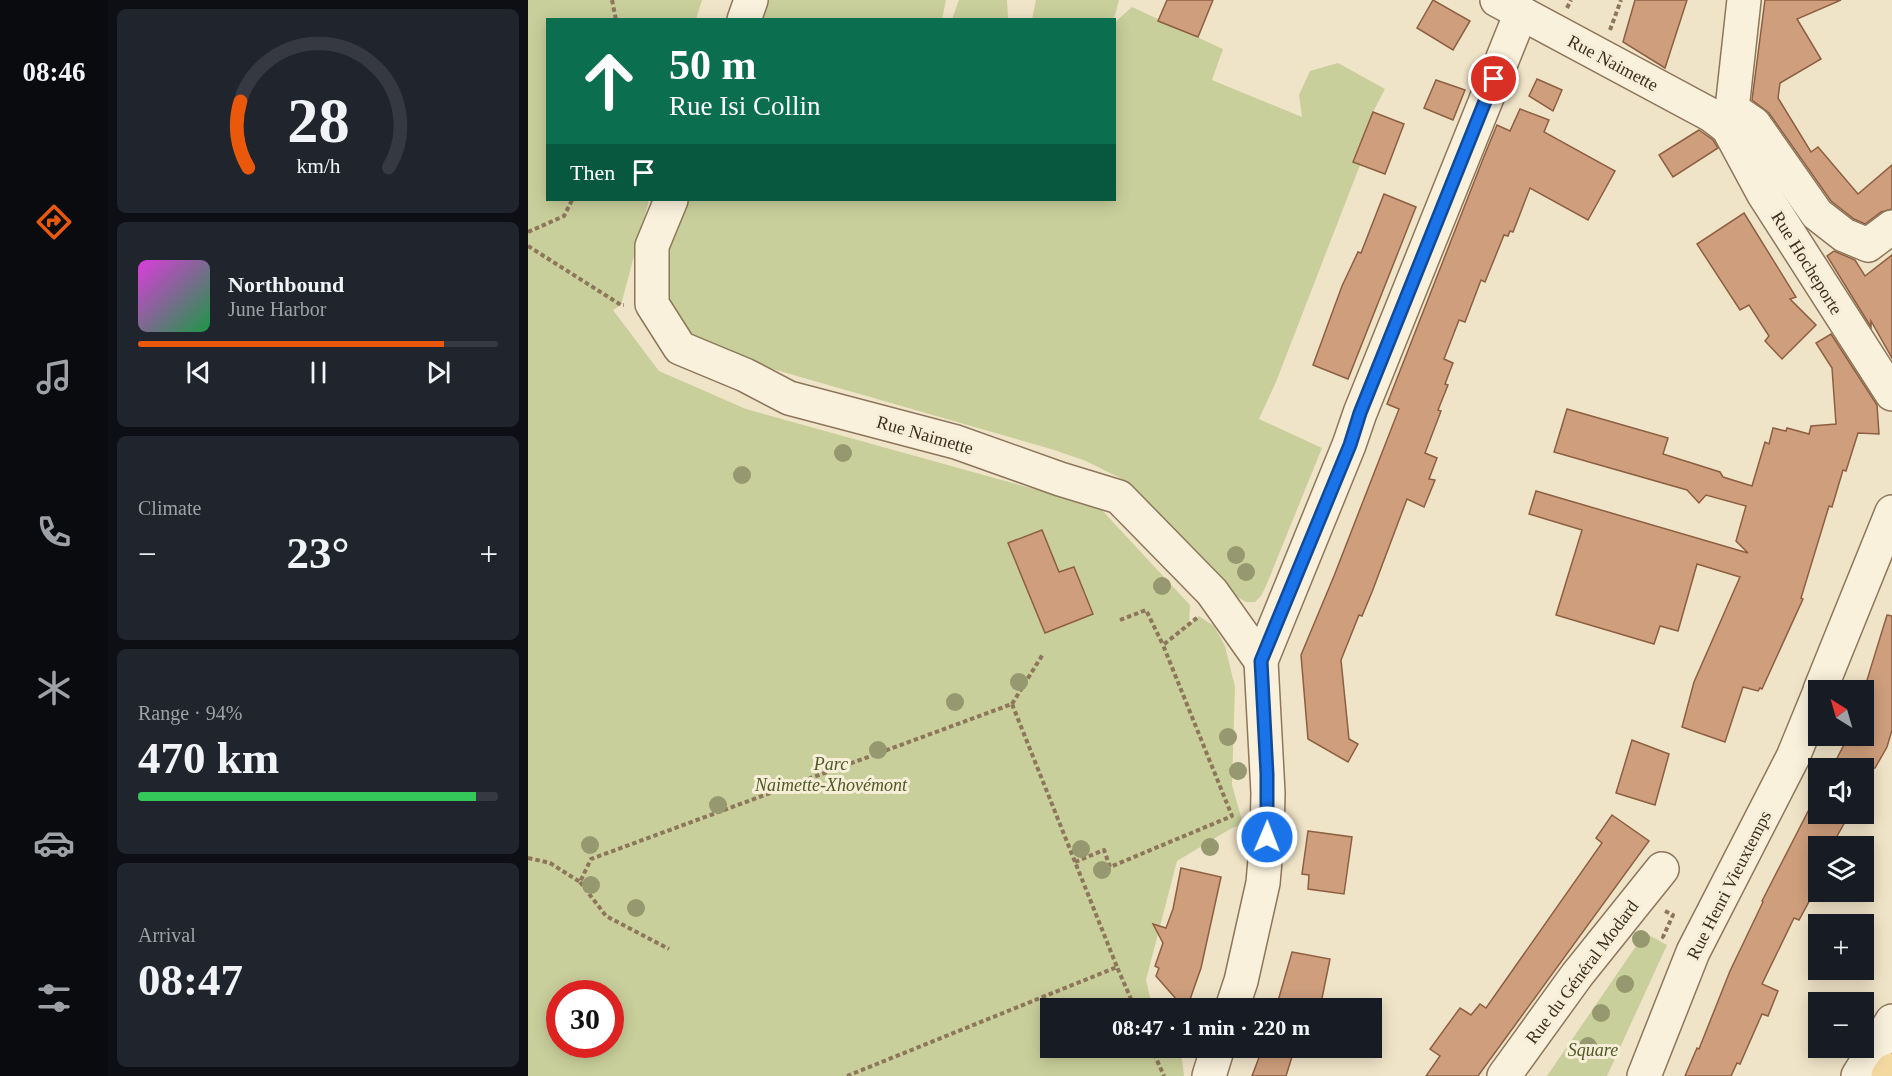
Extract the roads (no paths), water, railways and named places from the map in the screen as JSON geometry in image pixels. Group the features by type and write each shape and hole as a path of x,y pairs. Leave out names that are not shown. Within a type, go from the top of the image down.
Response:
{"main road":[{"path":"1888,1076 1892,1070"}],"street":[{"path":"745,18 752,0"},
{"path":"1730,119 1744,0"},
{"path":"1235,998 1263,883 1267,837 1268,782 1261,661 1350,445 1509,6"},
{"name":"Rue Naimette","path":"1509,6 1711,114 1730,119"},
{"name":"Rue Hocheporte","path":"1892,227 1868,245 1844,235 1817,214 1754,124 1730,119 1732,139 1769,202 1892,394"},
{"name":"Rue Naimette","path":"671,201 652,246 652,304 680,348 745,375 789,398 956,442 1060,479 1119,497 1212,592 1261,661"},
{"path":"1824,680 1892,512"},
{"name":"Rue Henri Vieuxtemps","path":"1644,1076 1693,952 1793,757 1808,720"},
{"name":"Rue du Général Modard","path":"1504,1076 1577,975 1662,869"},
{"path":"1857,1076 1892,1022"},
{"path":"1209,1076 1215,1058"}],"park label":[{"name":"Parc Naimette-Xhovémont","path":"831,774"},
{"name":"Square","path":"1593,1050"}]}
